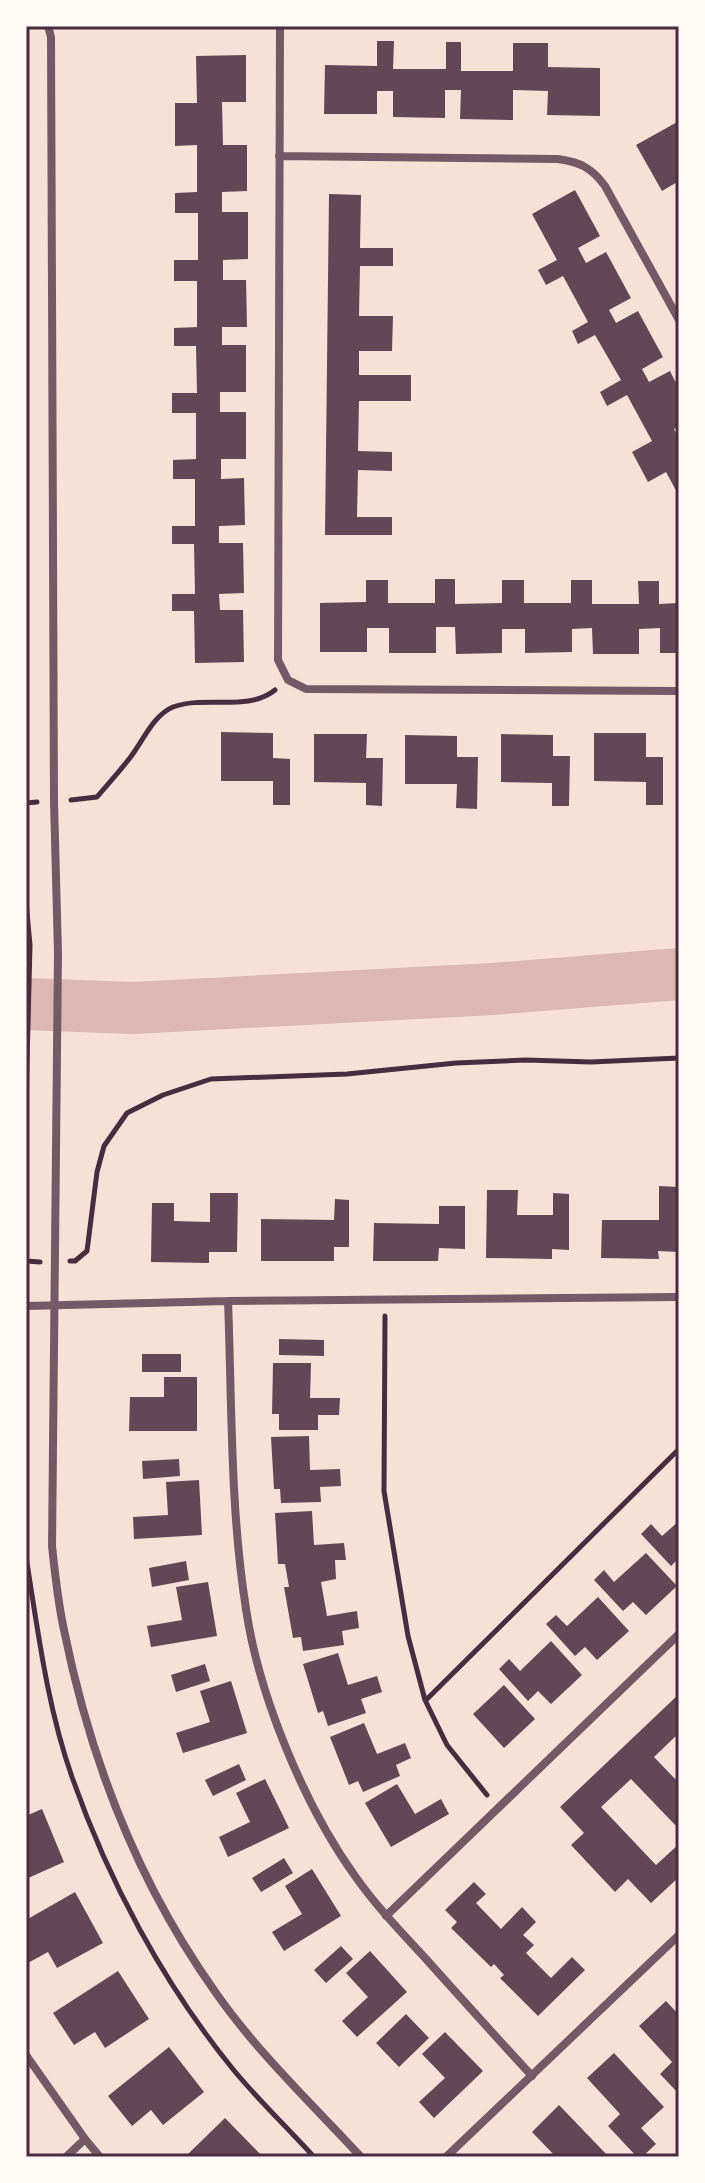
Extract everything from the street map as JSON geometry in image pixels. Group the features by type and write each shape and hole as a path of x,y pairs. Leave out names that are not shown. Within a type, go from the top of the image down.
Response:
{"street":[{"path":"48,26 51,37 54,802 58,953 52,1546 78,1694 125,1831 152,1888 216,1994 254,2042 361,2157"},
{"path":"280,26 278,660 288,680 306,689 679,691"},
{"path":"279,156 558,159 578,162 593,170 605,186 679,320"},
{"path":"26,1306 679,1297"},
{"path":"228,1301 235,1513 246,1611 267,1693 293,1763 322,1824 355,1876 386,1916 532,2076"},
{"path":"386,1916 679,1634"},
{"path":"446,2157 679,1935"},
{"path":"26,2055 100,2157"},
{"path":"66,2157 85,2139"}],"path":[{"path":"26,803 97,797 158,718 171,707 203,702 263,700 288,680"},
{"path":"26,902 30,945 26,1102"},
{"path":"26,1261 75,1261 87,1251 97,1172 104,1146 112,1132 127,1113 163,1095 211,1079 347,1074 498,1061 679,1058"},
{"path":"385,1299 384,1491 408,1636 425,1700 447,1745 497,1809"},
{"path":"425,1700 679,1449"}],"building":[{"path":"377,41 394,41 393,69 446,69 446,42 461,42 461,71 513,71 513,43 548,43 548,67 600,68 600,116 547,115 548,91 513,90 513,120 460,119 461,90 445,90 445,118 393,117 393,91 377,91 377,114 324,114 325,65 377,66"},
{"path":"246,55 246,102 222,102 223,145 247,145 247,191 222,192 222,212 248,212 248,259 223,260 223,280 246,280 247,327 222,327 222,345 246,345 246,392 220,392 220,412 246,412 246,459 221,459 221,479 244,478 245,525 219,526 219,543 243,543 244,593 219,594 220,610 243,610 244,662 195,663 194,611 172,611 172,594 195,594 194,544 172,544 172,526 195,526 195,479 173,479 173,460 196,459 196,413 172,413 172,393 197,393 196,346 174,346 174,328 197,327 197,281 174,281 174,260 198,260 198,213 175,213 175,193 197,192 197,145 175,146 175,103 197,103 196,56"},
{"path":"679,121 679,181 662,191 636,145"},
{"path":"575,190 600,236 578,248 586,263 606,252 631,298 609,310 616,323 638,311 663,357 642,369 649,382 670,371 679,389 679,426 674,429 679,439 679,496 666,472 648,482 632,452 652,441 627,395 607,406 600,392 621,380 595,335 578,344 572,331 588,322 563,276 546,285 538,270 557,260 532,214"},
{"path":"329,194 361,195 360,248 393,248 393,266 360,266 359,316 393,316 392,351 359,351 359,375 411,375 411,401 359,401 358,451 392,452 392,471 358,470 357,517 392,517 392,535 325,535"},
{"path":"435,579 455,579 455,604 502,603 502,580 524,580 524,603 571,603 571,580 592,580 592,604 639,604 638,581 659,581 659,604 679,603 679,653 660,653 660,628 639,629 639,654 593,654 592,628 572,629 572,652 525,653 525,629 502,629 502,653 456,654 455,627 436,627 436,653 389,653 389,628 367,628 367,652 320,652 320,603 366,602 366,580 388,580 388,603 435,603"},
{"path":"221,732 273,733 273,758 290,759 290,805 273,805 273,781 221,781"},
{"path":"594,733 646,733 646,757 663,757 663,805 646,805 646,782 594,781"},
{"path":"314,734 367,734 366,758 383,758 382,806 366,805 366,783 314,782"},
{"path":"501,734 553,735 553,756 570,756 569,806 552,806 552,783 501,782"},
{"path":"405,735 457,736 457,757 478,757 477,809 456,808 457,784 405,784"},
{"path":"659,1186 679,1187 679,1252 658,1251 659,1259 601,1258 602,1220 659,1220"},
{"path":"487,1190 518,1190 517,1215 553,1215 553,1193 569,1194 569,1250 552,1249 552,1259 486,1258"},
{"path":"210,1193 238,1193 237,1252 209,1252 209,1263 151,1262 152,1203 174,1203 174,1221 210,1222"},
{"path":"335,1199 349,1200 349,1247 334,1247 334,1261 261,1261 261,1219 334,1220"},
{"path":"439,1206 465,1206 465,1249 439,1248 438,1261 373,1261 374,1223 439,1224"},
{"path":"279,1339 324,1340 324,1356 279,1355"},
{"path":"142,1354 181,1354 181,1372 142,1372"},
{"path":"273,1363 311,1363 310,1398 340,1398 339,1415 318,1415 318,1430 279,1430 279,1414 272,1414"},
{"path":"164,1377 197,1377 197,1431 129,1431 130,1397 164,1397"},
{"path":"309,1436 310,1470 340,1469 341,1486 320,1487 321,1502 281,1503 280,1489 274,1489 271,1437"},
{"path":"179,1459 180,1476 143,1479 142,1461"},
{"path":"199,1480 202,1535 134,1539 133,1517 168,1515 166,1482"},
{"path":"312,1511 314,1545 344,1543 346,1560 335,1560 336,1579 321,1582 327,1616 357,1611 359,1628 342,1631 344,1645 303,1651 301,1637 293,1638 284,1587 289,1587 285,1564 278,1564 275,1513"},
{"path":"679,1521 679,1558 671,1566 641,1534 651,1524 662,1536"},
{"path":"646,1553 677,1586 646,1615 633,1602 623,1611 594,1580 604,1570 614,1582"},
{"path":"186,1561 189,1580 152,1587 149,1568"},
{"path":"208,1582 217,1636 151,1647 147,1626 182,1620 176,1587"},
{"path":"598,1597 629,1631 597,1660 585,1647 575,1656 546,1624 556,1615 567,1626"},
{"path":"551,1641 582,1675 551,1704 538,1691 528,1701 499,1669 509,1659 520,1671"},
{"path":"338,1653 348,1685 377,1676 382,1692 361,1699 366,1713 328,1726 323,1711 318,1713 303,1664"},
{"path":"205,1664 210,1681 176,1692 171,1675"},
{"path":"231,1681 247,1733 183,1753 176,1733 210,1722 200,1691"},
{"path":"504,1685 535,1719 504,1748 473,1714"},
{"path":"679,1694 679,1733 654,1757 679,1783 679,1829 631,1779 601,1807 656,1865 679,1844 679,1877 651,1903 628,1879 615,1892 571,1845 584,1833 560,1807"},
{"path":"364,1723 377,1754 405,1743 411,1758 396,1765 400,1776 363,1792 358,1781 349,1785 330,1737"},
{"path":"239,1764 246,1780 213,1796 205,1780"},
{"path":"265,1779 289,1828 228,1857 219,1837 250,1822 236,1793"},
{"path":"397,1784 415,1814 441,1799 449,1814 391,1847 365,1803"},
{"path":"42,1809 64,1862 26,1879 26,1816"},
{"path":"284,1858 293,1873 261,1892 252,1878"},
{"path":"312,1869 341,1916 284,1951 272,1932 302,1914 285,1886"},
{"path":"474,1882 486,1894 476,1903 501,1929 522,1907 536,1922 523,1935 534,1945 526,1953 551,1978 572,1957 585,1970 538,2016 500,1978 504,1975 494,1964 491,1967 451,1928 457,1922 445,1910"},
{"path":"75,1892 103,1943 57,1968 48,1952 26,1964 26,1920"},
{"path":"341,1946 353,1959 326,1983 314,1970"},
{"path":"370,1951 407,1992 357,2037 342,2021 368,1997 346,1973"},
{"path":"118,1971 149,2019 105,2048 95,2032 74,2045 53,2013"},
{"path":"666,2001 679,2015 679,2094 660,2074 672,2062 639,2026"},
{"path":"406,2014 429,2038 399,2067 376,2043"},
{"path":"445,2032 483,2071 434,2118 419,2102 445,2078 422,2054"},
{"path":"169,2047 204,2092 163,2125 151,2110 132,2126 108,2096"},
{"path":"614,2053 664,2107 641,2128 656,2144 642,2157 637,2157 608,2126 620,2114 587,2078"},
{"path":"559,2105 609,2157 556,2157 532,2132"},
{"path":"225,2118 263,2157 185,2157"}],"waterway":[{"path":"26,1004 133,1008 493,989 679,974"}]}
